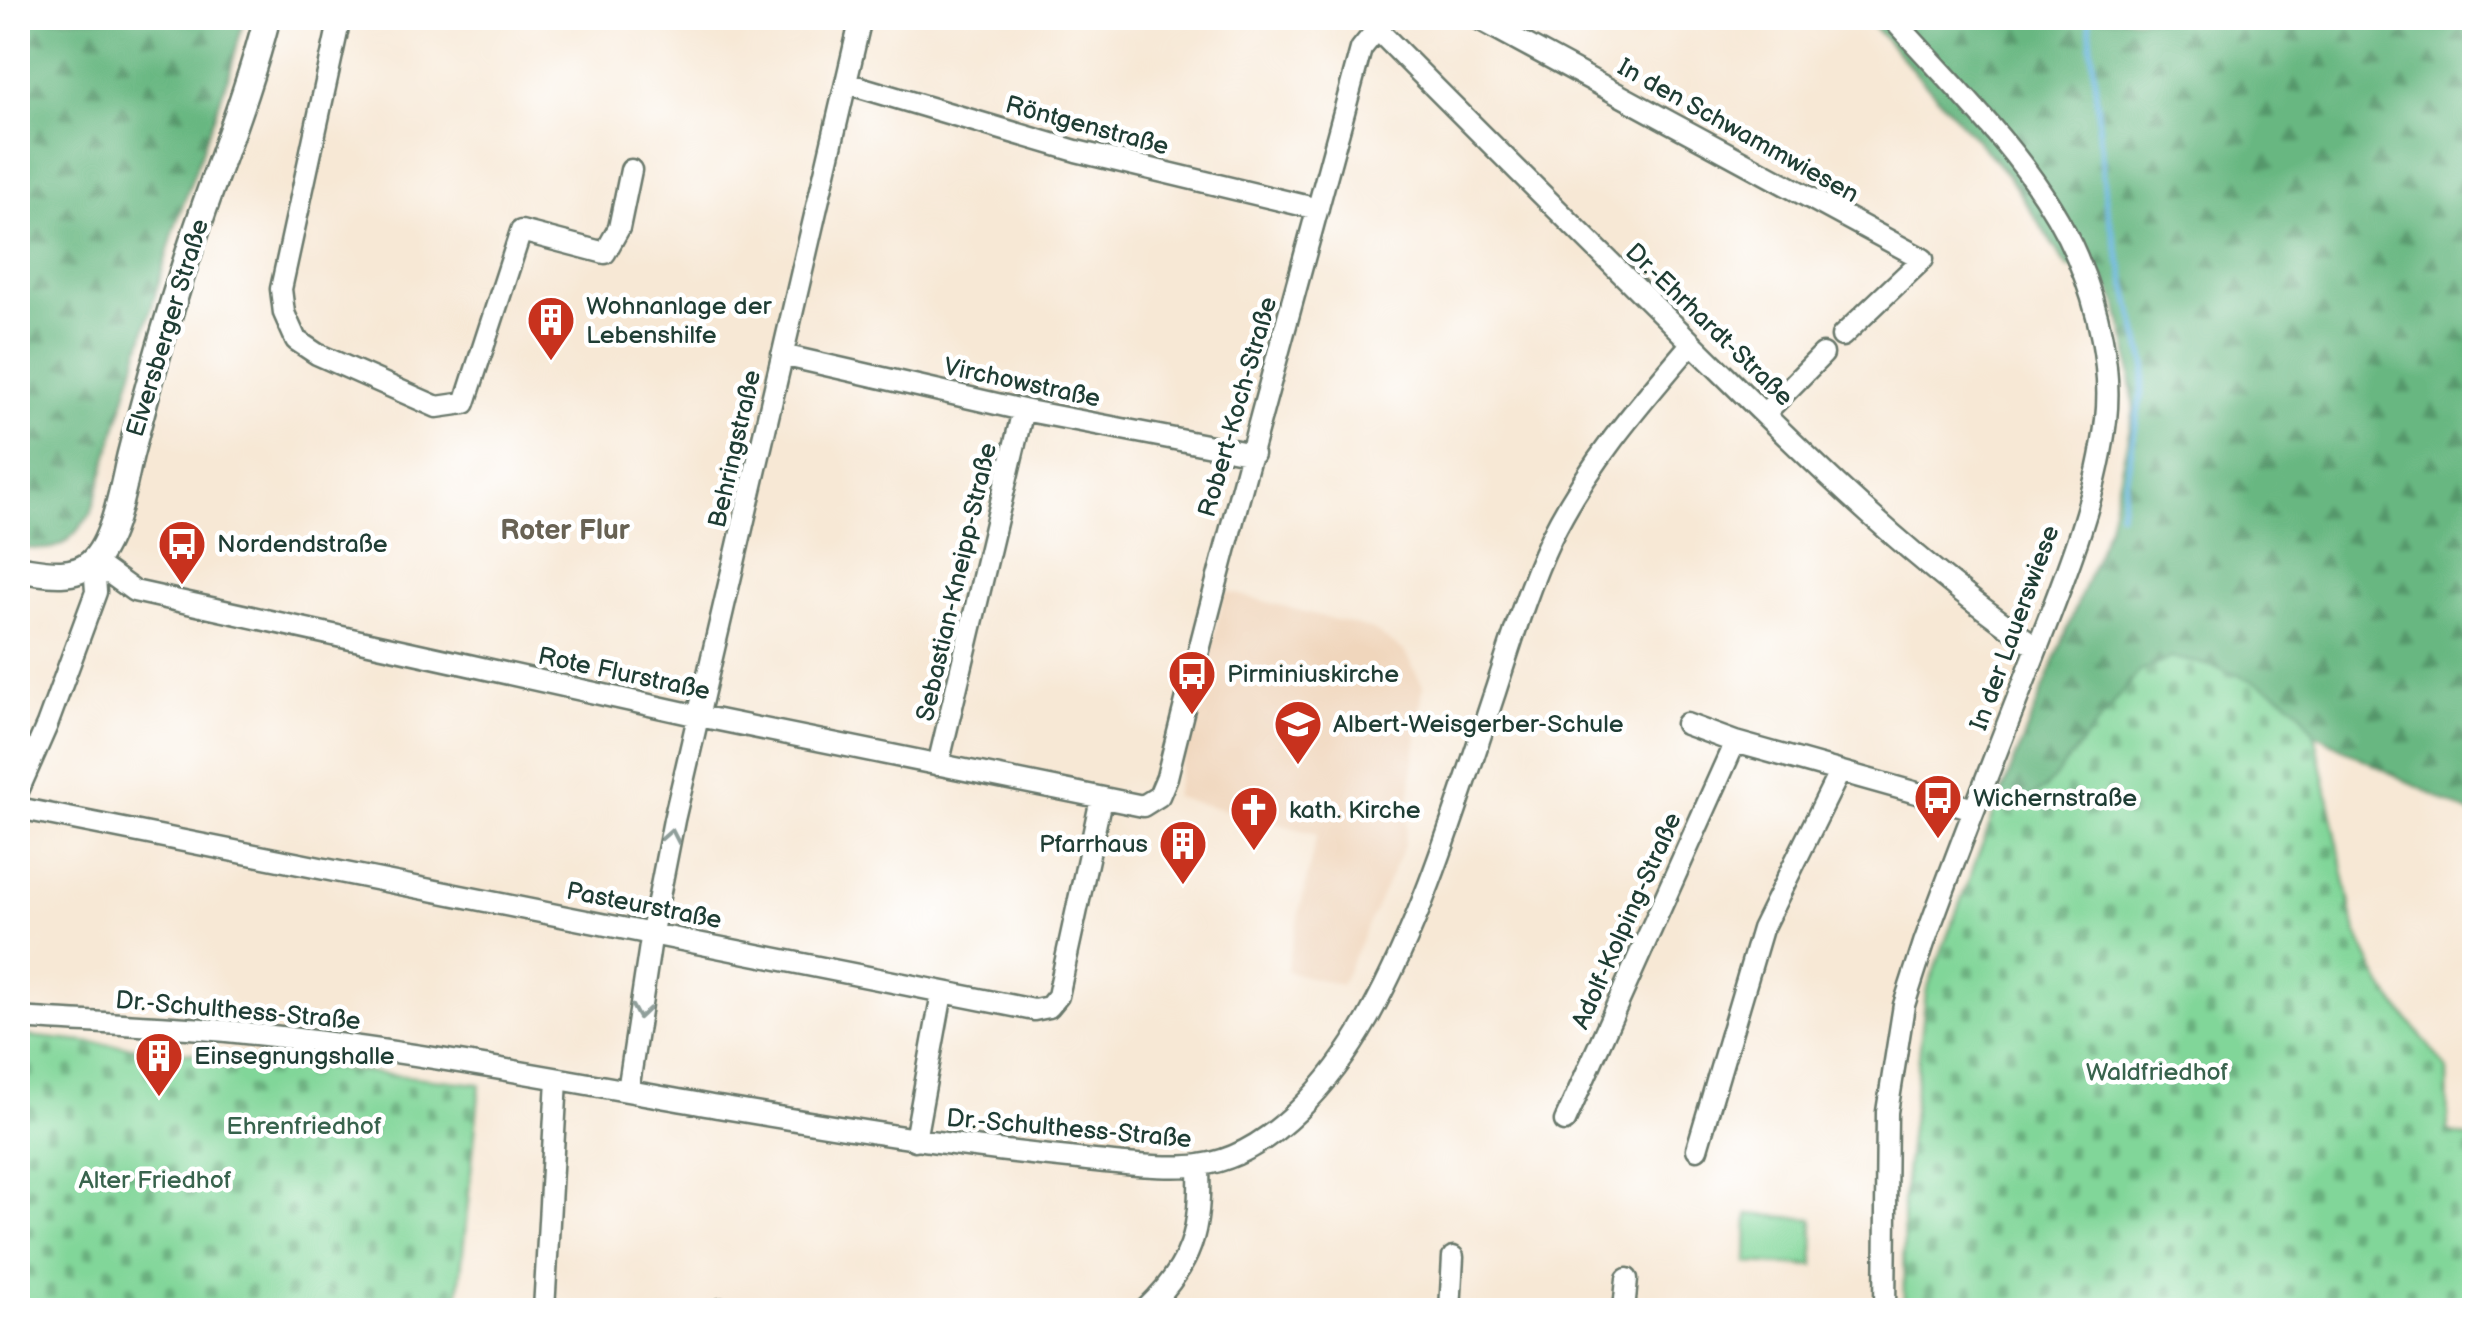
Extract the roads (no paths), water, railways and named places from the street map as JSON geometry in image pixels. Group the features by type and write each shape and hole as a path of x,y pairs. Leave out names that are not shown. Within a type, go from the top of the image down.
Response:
{"main road":[{"name":"Elversberger Straße","path":"94,562 116,514 154,360 242,108 267,18"},
{"path":"18,569 78,572 94,562"}],"street":[{"path":"340,18 281,289 284,313 296,340 317,354 437,407 465,403 521,231 604,253 619,228 632,170"},
{"name":"Behringstraße","path":"628,1091 652,932 861,18"},
{"name":"In den Schwammwiesen","path":"1478,18 1923,258 1842,336"},
{"name":"In der Lauerswiese","path":"1885,1310 1887,1112 1904,1005 2063,578 2099,458 2106,418 2104,345 2078,258 2034,184 1892,18"},
{"name":"Dr.-Ehrhardt-Straße","path":"1376,21 1764,414 1948,582 2037,648"},
{"name":"Robert-Koch-Straße","path":"1153,802 1167,777 1215,582 1361,48 1376,21"},
{"name":"Röntgenstraße","path":"846,83 1076,150 1318,209"},
{"name":"Dr.-Schulthess-Straße","path":"18,1018 234,1032 409,1054 915,1140 1102,1162 1199,1166 1237,1152 1294,1116 1320,1090 1370,1014 1418,909 1549,543 1588,471 1692,343"},
{"path":"1764,414 1823,354"},
{"name":"Virchowstraße","path":"782,355 1024,410 1253,454"},
{"name":"Sebastian-Kneipp-Straße","path":"938,766 1024,410"},
{"name":"Rote Flurstraße","path":"94,562 134,590 938,766 1101,799 1143,806 1153,802"},
{"path":"18,791 96,592 94,562"},
{"path":"1686,724 1735,742 1974,809"},
{"name":"Adolf-Kolping-Straße","path":"1565,1121 1735,742"},
{"path":"1697,1149 1762,929 1840,772"},
{"name":"Pasteurstraße","path":"18,808 1034,1010 1049,1008 1058,996 1101,799"},
{"path":"915,1140 942,993"},
{"path":"544,1310 558,1080"},
{"path":"1145,1310 1182,1264 1195,1240 1200,1208 1199,1166"},
{"path":"1450,1310 1453,1257"},
{"path":"1624,1310 1627,1279"}],"waterway":[{"path":"2089,18 2106,204 2146,367 2120,513"}],"place":[{"name":"Wohnanlage der Lebenshilfe","path":"551,362"},
{"name":"Nordendstraße","path":"182,586"},
{"name":"Pirminiuskirche","path":"1192,716"},
{"name":"Albert-Weisgerber-Schule","path":"1298,766"},
{"name":"Wichernstraße","path":"1938,840"},
{"name":"kath. Kirche","path":"1254,852"},
{"name":"Pfarrhaus","path":"1183,886"},
{"name":"Einsegnungshalle","path":"159,1098"}],"district":[{"name":"Roter Flur","path":"565,530"}],"park label":[{"name":"Waldfriedhof","path":"2157,1072"},
{"name":"Ehrenfriedhof","path":"304,1126"},
{"name":"Alter Friedhof","path":"155,1180"}]}
